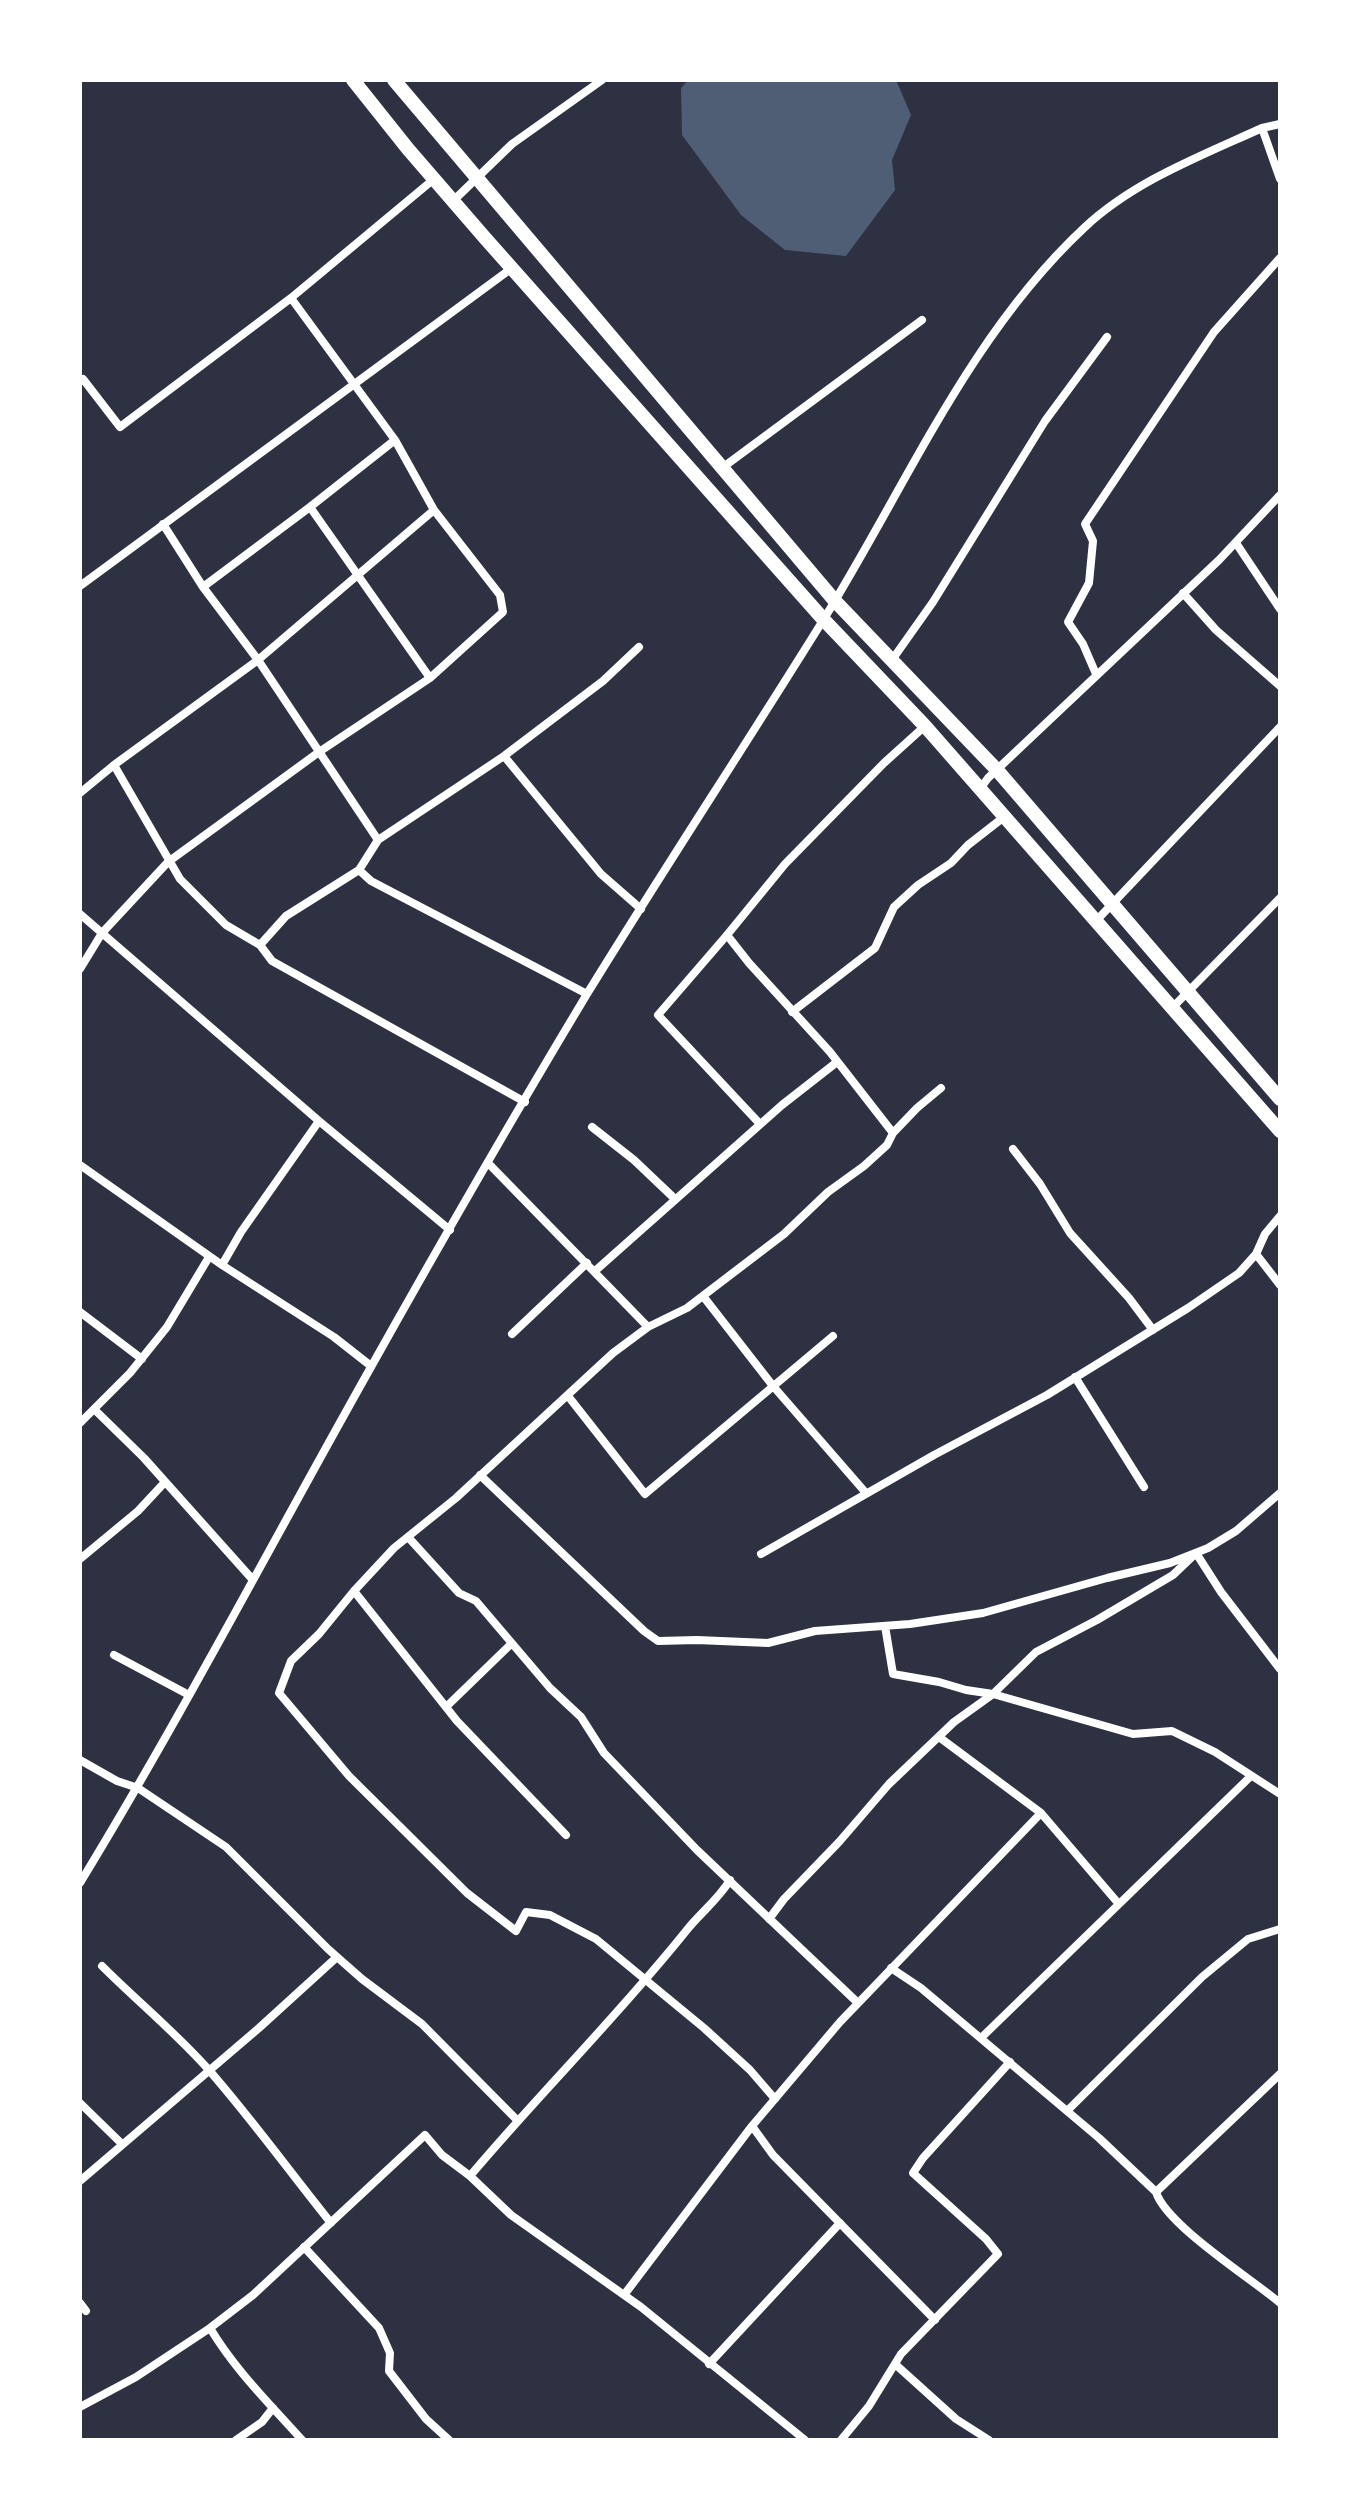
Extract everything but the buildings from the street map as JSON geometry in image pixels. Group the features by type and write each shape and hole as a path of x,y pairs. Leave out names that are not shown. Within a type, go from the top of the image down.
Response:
{"main road":[{"path":"353,80 512,268 824,620 925,726 1280,1131"},
{"path":"394,80 835,601 997,770 1280,1099"}],"street":[{"path":"453,201 512,144 602,80"},
{"path":"80,1883 138,1788 371,1366 587,994 824,620 977,359 1028,287 1087,225 1152,179 1262,128 1280,124"},
{"path":"1262,128 1280,179"},
{"path":"80,381 83,379 120,427 291,298 434,179"},
{"path":"1096,674 1083,644 1068,622 1089,583 1093,541 1085,524 1214,332 1280,258"},
{"path":"80,586 512,268"},
{"path":"80,969 102,933 168,862 319,752 430,678 503,612 500,595 434,510 395,440 291,298"},
{"path":"722,468 922,320"},
{"path":"892,660 933,602 1045,421 1107,337"},
{"path":"203,587 395,440"},
{"path":"980,789 1096,674 1236,543 1280,495"},
{"path":"310,507 430,678"},
{"path":"80,793 258,660 434,510"},
{"path":"163,524 378,840"},
{"path":"1236,543 1280,609"},
{"path":"1183,593 1216,630 1280,686"},
{"path":"260,945 286,916 359,870 378,840 504,756 603,681 639,647"},
{"path":"760,1124 658,1015 785,864 925,726"},
{"path":"1096,921 1280,727"},
{"path":"504,756 601,874 641,909"},
{"path":"114,765 168,862 180,879 226,925 260,945 272,961 525,1102"},
{"path":"792,1012 875,948 894,907 1004,817"},
{"path":"359,870 371,881 587,994"},
{"path":"1172,1008 1278,905"},
{"path":"80,914 450,1230"},
{"path":"727,935 837,1062 893,1133"},
{"path":"595,1271 760,1124 837,1062"},
{"path":"775,2099 750,2070 596,1939 550,1915 526,1912 516,1931 467,1893 349,1776 279,1693 291,1661 408,1537 613,1353 648,1327 687,1308 784,1234 828,1192 887,1145 893,1133 941,1088"},
{"path":"222,1265 249,1220 319,1121"},
{"path":"592,1127 634,1160 675,1199"},
{"path":"1013,1149 1040,1184 1070,1233 1129,1298 1153,1330"},
{"path":"489,1164 648,1327"},
{"path":"80,1165 371,1366"},
{"path":"761,1554 1153,1330 1239,1273 1256,1254 1265,1234 1280,1216"},
{"path":"1256,1254 1280,1285"},
{"path":"80,1423 142,1359 167,1327 209,1257"},
{"path":"512,1334 587,1263"},
{"path":"703,1296 773,1386 866,1493"},
{"path":"80,1312 142,1359"},
{"path":"568,1396 645,1494 833,1336"},
{"path":"1075,1377 1144,1487"},
{"path":"94,1409 253,1580"},
{"path":"480,1475 658,1641 768,1643 815,1631 885,1626 983,1613 1170,1563 1196,1553 1236,1531 1280,1493"},
{"path":"80,1559 138,1511 165,1482"},
{"path":"408,1537 459,1593 476,1601 550,1688 581,1717 604,1753 697,1850 858,2003"},
{"path":"1196,1553 1221,1592 1280,1669"},
{"path":"769,1919 889,1784 954,1722 993,1694 1036,1652 1173,1575 1196,1553"},
{"path":"354,1591 457,1721 566,1835"},
{"path":"885,1626 893,1674 993,1694 1133,1734 1172,1731 1215,1752 1280,1794"},
{"path":"446,1707 511,1644"},
{"path":"114,1655 189,1695"},
{"path":"939,1737 1041,1813 1118,1903"},
{"path":"80,1760 117,1781 138,1788 226,1847 337,1957 422,2024 517,2120"},
{"path":"981,2038 1251,1776"},
{"path":"624,2295 752,2126 858,2003 1041,1813"},
{"path":"470,2176 517,2120 647,1980 730,1880"},
{"path":"1067,2111 1202,1977 1248,1939 1280,1929"},
{"path":"80,2181 337,1957"},
{"path":"102,1966 209,2070 331,2223"},
{"path":"891,1968 921,1988 1099,2138 1156,2192 1158,2200 1175,2218 1219,2258 1280,2303"},
{"path":"841,2440 869,2406 901,2354 998,2254 986,2239 913,2173 1010,2062"},
{"path":"1156,2192 1280,2074"},
{"path":"80,2103 122,2144"},
{"path":"752,2126 773,2155 935,2320"},
{"path":"80,2407 136,2377 253,2295 425,2135 442,2155 470,2176 511,2215 624,2295 805,2440"},
{"path":"709,2364 840,2223"},
{"path":"304,2247 379,2328 390,2353 389,2371 426,2419 449,2440"},
{"path":"210,2328 223,2350 302,2440"},
{"path":"895,2364 956,2419 989,2440"},
{"path":"236,2440 262,2422 273,2408"}],"water":[{"path":"688,80 896,80 911,115 892,160 895,190 846,256 785,250 741,215 682,135 681,88"}]}
